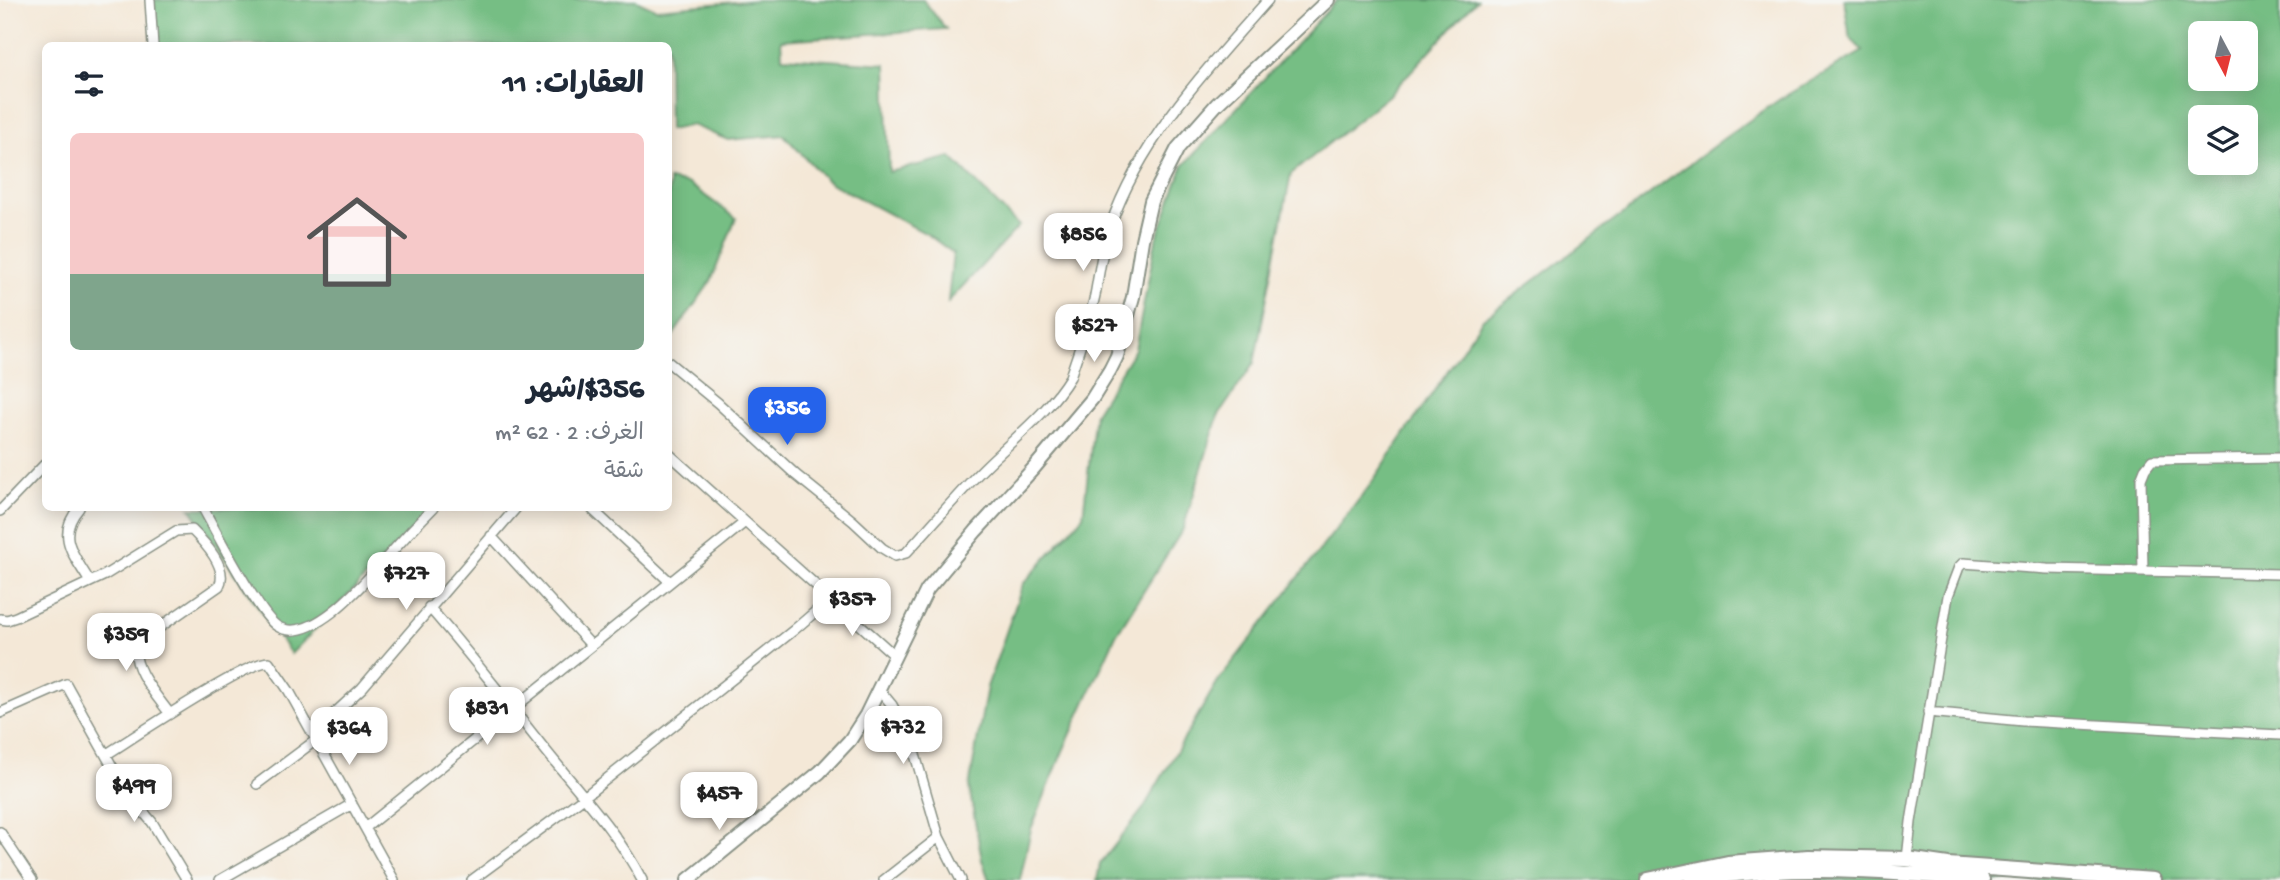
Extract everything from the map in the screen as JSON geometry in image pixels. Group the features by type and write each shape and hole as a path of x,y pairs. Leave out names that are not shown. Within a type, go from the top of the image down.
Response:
{"main road":[{"path":"688,880 820,772 850,740 866,715 916,610 937,576 1034,468 1091,399 1110,370 1117,356 1133,296 1142,240 1152,201 1178,148 1217,104 1328,0"},
{"path":"1648,880 1702,867 1809,857 1907,859 1948,865 2153,880"},
{"path":"1692,880 1769,870 1982,880"}],"street":[{"path":"150,0 153,42"},
{"path":"672,365 882,548 895,556 906,553 984,468 1062,390 1070,377 1093,303 1099,263 1110,226 1130,181 1154,137 1186,94 1268,0"},
{"path":"672,457 894,655"},
{"path":"2143,570 2141,478 2152,460 2280,458"},
{"path":"0,510 42,467"},
{"path":"77,511 71,519 67,539 90,582"},
{"path":"205,511 238,571 268,617 277,626 290,629 314,625 336,610 430,511"},
{"path":"257,784 315,737 362,688 513,511"},
{"path":"594,511 669,581"},
{"path":"365,828 745,522"},
{"path":"0,619 11,619 90,582 176,531 187,529 195,532 219,565 223,576 219,586 137,643 134,651 145,677 170,714"},
{"path":"491,536 591,645"},
{"path":"1907,859 1948,596 1959,567 1964,563 2046,569 2280,574"},
{"path":"472,880 584,797 794,630 830,598"},
{"path":"429,607 584,797 632,860 642,880"},
{"path":"107,754 257,663 268,662 315,737 394,880"},
{"path":"0,713 66,684 127,793 152,822 187,880"},
{"path":"878,688 892,705 911,741 939,837 961,880"},
{"path":"1928,712 2023,722 2280,735"},
{"path":"220,880 352,804"},
{"path":"0,832 32,880"},
{"path":"884,880 939,837"}],"green space":[{"path":"152,0 636,0 656,9 758,0 923,0 946,29 781,40 782,57 886,64 889,172 951,157 1019,226 948,302 953,253 927,234 827,181 784,135 728,140 692,125 672,129 672,42 155,42"},
{"path":"1337,0 1477,0 1389,95 1291,174 1254,363 1218,416 1183,529 1116,635 1031,829 1020,880 989,880 982,860 969,787 987,687 1023,584 1083,516 1095,413 1135,349 1156,240 1183,166"},
{"path":"1844,0 2280,0 2280,880 1097,880 1100,864 1143,809 1218,681 1368,488 1483,319 1723,139 1780,99 1863,51 1850,38"},
{"path":"672,181 689,184 736,218 711,281 672,337"},
{"path":"192,511 430,511 291,654"}]}
